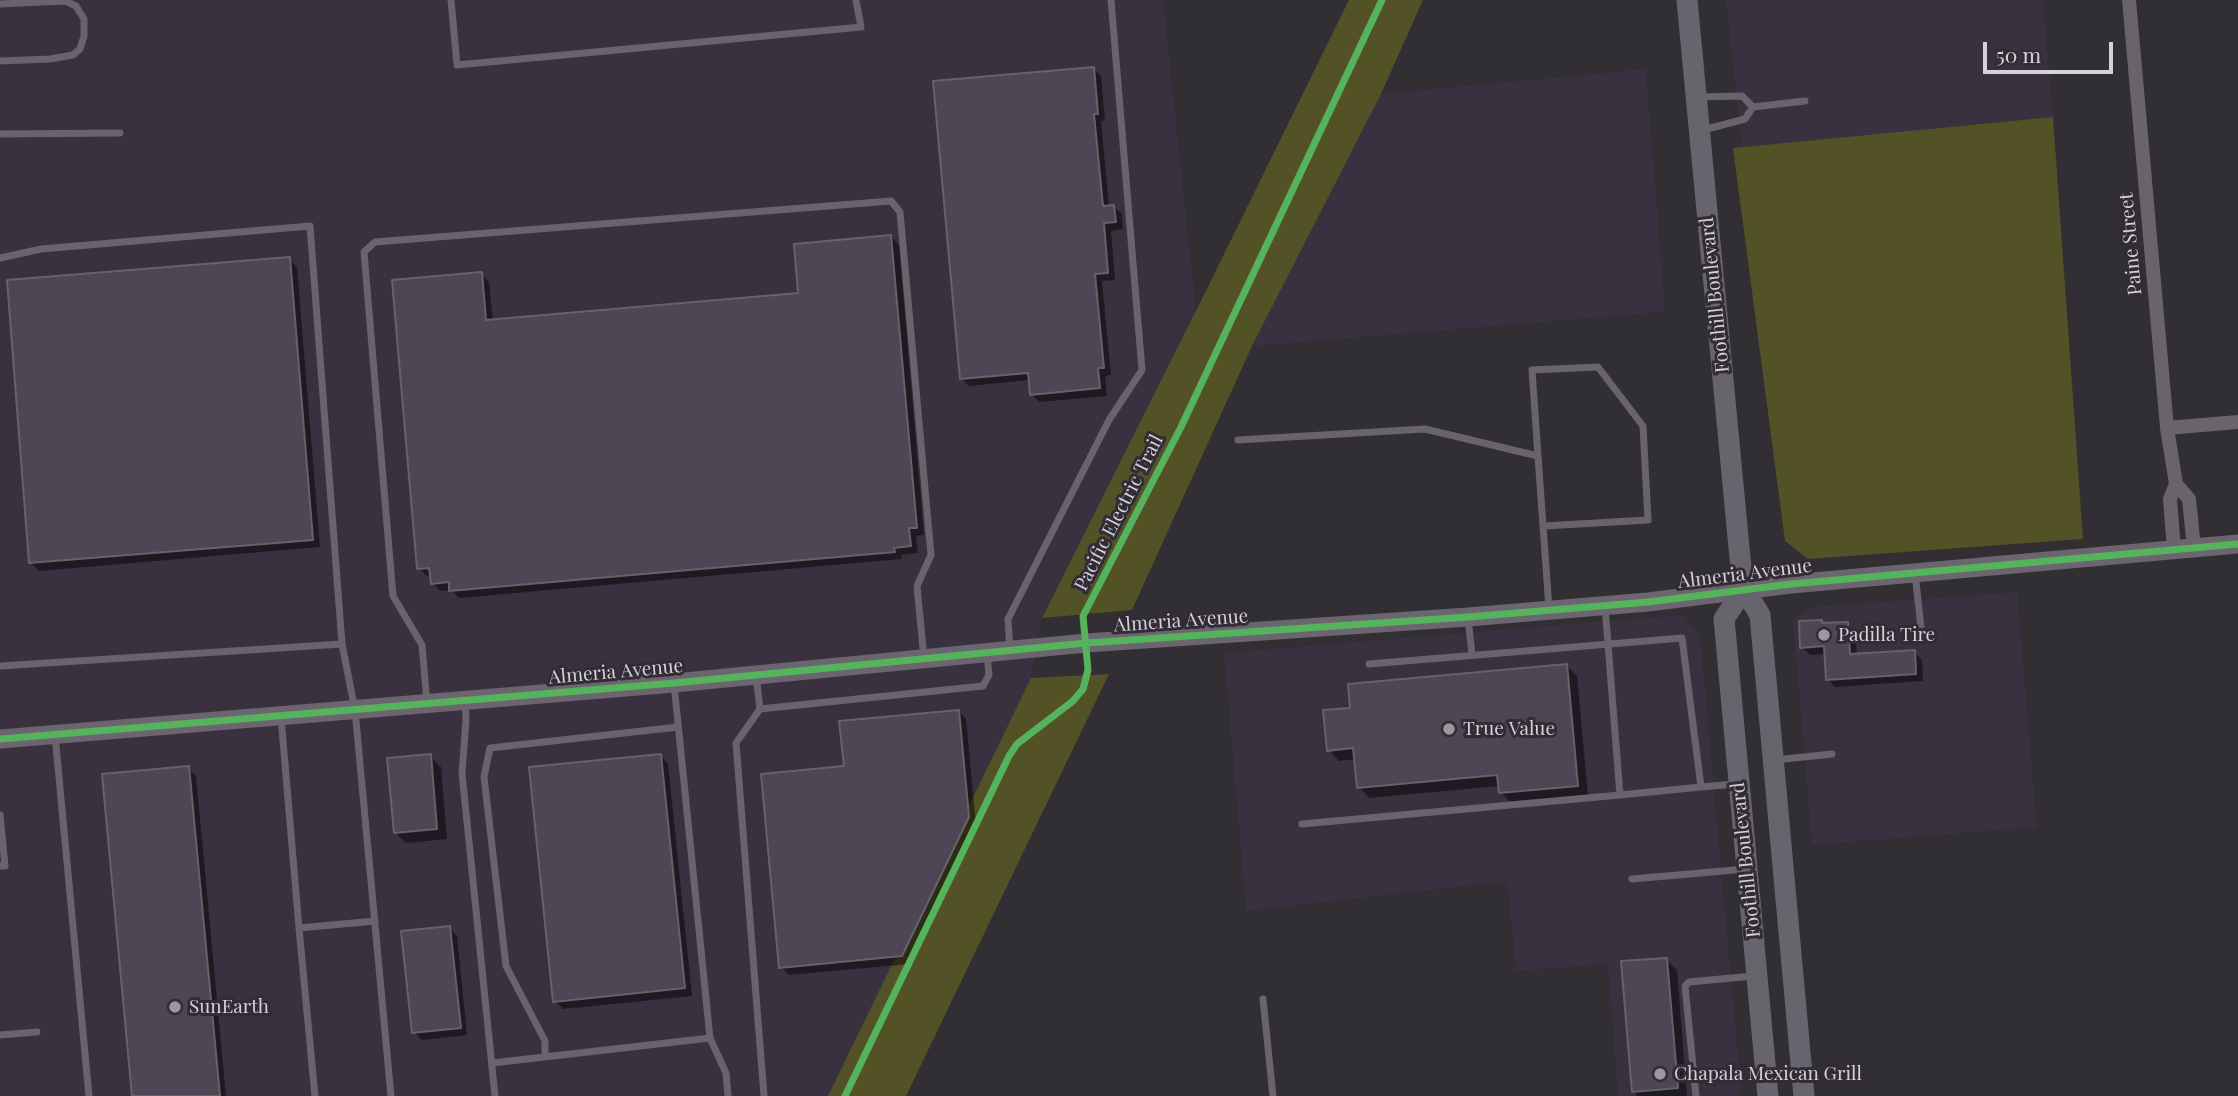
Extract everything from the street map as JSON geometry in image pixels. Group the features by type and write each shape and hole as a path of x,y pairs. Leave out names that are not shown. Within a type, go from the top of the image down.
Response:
{"main road":[{"name":"Foothill Boulevard","path":"1687,0 1744,589 1760,615 1804,1096"},
{"name":"Foothill Boulevard","path":"1744,589 1724,619 1768,1096"}],"street":[{"name":"Paine Street","path":"2129,0 2167,428 2176,484 2170,499 2174,550"},
{"path":"2167,428 2238,422"},
{"name":"Paine Street","path":"2176,484 2189,499 2194,548"},
{"name":"Almeria Avenue","path":"0,739 756,676 1086,643 1549,610 1744,589 2238,544"}],"lane":[{"path":"451,0 457,65 861,27 856,0"},
{"path":"1010,651 1008,619 1109,420 1142,370 1111,0"},
{"path":"0,4 65,1 76,6 84,19 84,36 80,49 73,55 50,59 0,61"},
{"path":"1696,97 1742,96 1753,107"},
{"path":"1699,131 1745,119 1753,107 1805,101"},
{"path":"0,134 120,133"},
{"path":"427,704 422,645 393,596 364,252 375,242 891,201 900,212 931,555 917,586 924,659"},
{"path":"0,258 41,249 310,226 342,644 355,710 391,1096"},
{"path":"1544,526 1648,520 1643,426 1598,367 1532,370 1549,610"},
{"path":"1238,440 1426,429 1538,456"},
{"path":"1915,573 1922,637"},
{"path":"1605,605 1620,795"},
{"path":"1468,617 1472,655"},
{"path":"1368,664 1682,638 1701,787"},
{"path":"0,666 342,644"},
{"path":"760,709 983,686 989,675 987,653"},
{"path":"756,676 760,709 736,743 764,1096"},
{"path":"674,683 710,1038 726,1073 728,1096"},
{"path":"465,701 462,773 495,1096"},
{"path":"281,716 315,1096"},
{"path":"545,1057 545,1041 506,966 484,777 490,748 678,727"},
{"path":"55,735 89,1096"},
{"path":"1775,760 1832,754"},
{"path":"1302,824 1738,784"},
{"path":"0,815 5,866 0,866"},
{"path":"1632,879 1747,869"},
{"path":"299,928 375,921"},
{"path":"1696,1096 1685,986 1689,982 1757,975"},
{"path":"1263,999 1272,1096"},
{"path":"0,1035 37,1032"},
{"path":"492,1063 710,1038"}],"shaded area":[{"path":"0,0 1163,0 1196,311 1042,618 1031,678 828,1096 0,1096"},
{"path":"1349,0 1423,0 1381,94 1252,346 1132,610 1042,618 1196,311"},
{"path":"1726,0 2043,0 2053,117 1742,147"},
{"path":"1646,69 1665,312 1252,346 1381,94"},
{"path":"2053,117 2083,539 1808,559 1785,541 1733,148"},
{"path":"2017,592 2037,827 1812,845 1793,619 1811,607"},
{"path":"1683,615 1700,634 1741,1091 1737,1096 1618,1096 1608,964 1516,971 1507,881 1246,911 1224,653"},
{"path":"1109,674 906,1096 828,1096 1031,678"}],"building":[{"path":"1094,67 1098,114 1094,114 1103,206 1114,205 1116,222 1104,223 1108,273 1095,274 1104,368 1098,368 1100,388 1030,395 1028,373 960,379 933,81"},
{"path":"891,235 917,528 909,528 911,546 894,548 895,552 449,591 449,582 431,584 429,568 417,569 392,280 482,272 486,320 798,293 794,244"},
{"path":"290,257 313,540 29,563 7,280"},
{"path":"1822,620 1822,623 1848,622 1850,654 1915,650 1916,674 1826,680 1824,646 1800,648 1799,621"},
{"name":"True Value","path":"1567,664 1578,786 1499,793 1497,775 1357,788 1353,748 1327,751 1323,710 1350,708 1348,684"},
{"path":"959,710 969,817 902,956 779,968 761,774 844,766 839,721"},
{"path":"431,754 437,829 394,833 387,758"},
{"path":"661,754 685,988 553,1002 529,767"},
{"path":"189,766 220,1096 132,1096 102,774"},
{"path":"450,926 461,1028 412,1033 401,931"},
{"path":"1667,958 1678,1088 1632,1092 1621,961"}],"cycle path":[{"name":"Pacific Electric Trail","path":"845,1096 1009,756 1017,744 1073,701 1083,689 1088,670 1083,616 1181,427 1382,0"},
{"path":"0,739 674,683 1086,643 1648,602 1791,584 2238,544"}],"place":[{"name":"Padilla Tire","path":"1824,635"},
{"name":"True Value","path":"1449,729"},
{"name":"SunEarth","path":"175,1007"},
{"name":"Chapala Mexican Grill","path":"1660,1074"}]}
